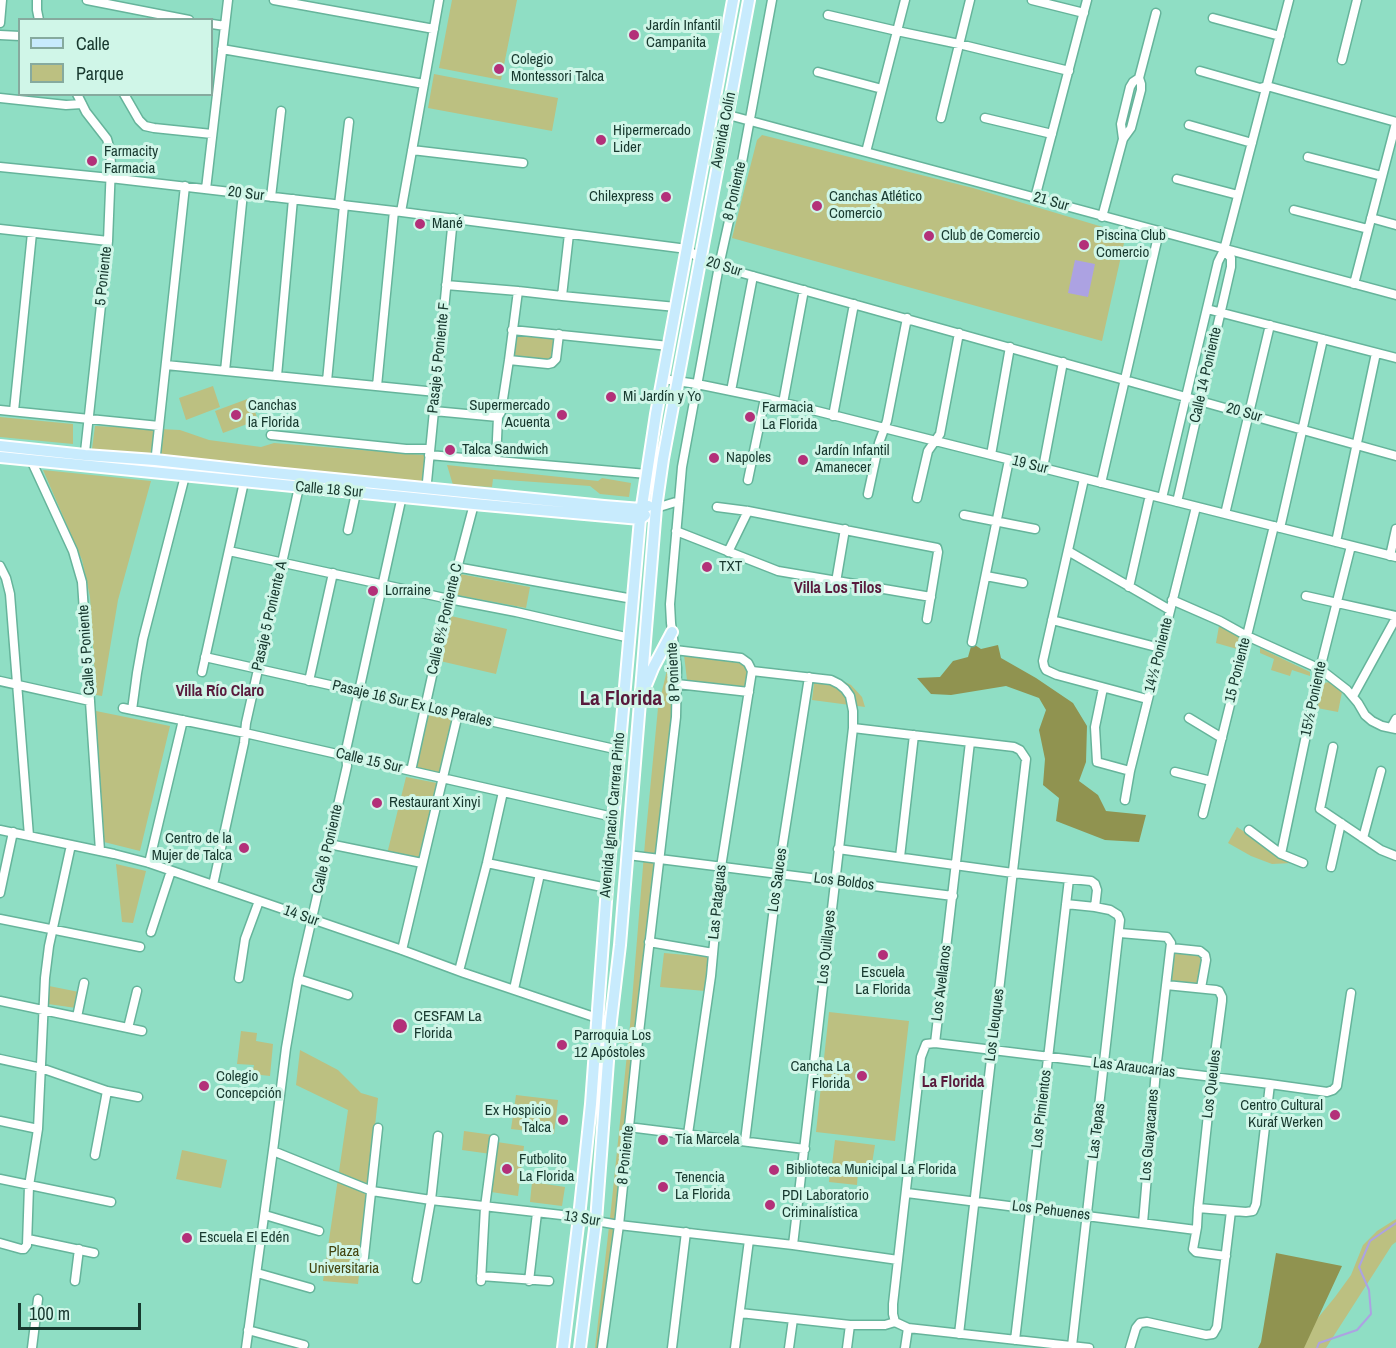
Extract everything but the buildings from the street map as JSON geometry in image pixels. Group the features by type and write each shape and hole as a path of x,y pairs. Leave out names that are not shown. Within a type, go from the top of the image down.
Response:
{"main road":[{"name":"Avenida Colín","path":"687,249 733,0"},
{"name":"Avenida Colín","path":"700,259 748,0"},
{"name":"Avenida Ignacio Carrera Pinto","path":"562,1348 591,1104 607,888 641,514 687,249"},
{"name":"Avenida Ignacio Carrera Pinto","path":"580,1348 596,1221 656,506 700,259"},
{"name":"Calle 18 Sur","path":"0,446 154,473 356,493 402,496 425,493 474,504 641,514"},
{"name":"Calle 18 Sur","path":"0,457 31,460 155,460 425,493 641,514"},
{"path":"641,514 656,506"},
{"path":"639,705 652,668 672,632"}],"street":[{"path":"0,23 2,0"},
{"path":"37,0 39,18"},
{"path":"87,0 179,18"},
{"path":"206,189 215,78 222,49 228,0"},
{"path":"274,0 434,29"},
{"path":"377,386 397,211 412,150 439,0"},
{"name":"8 Poniente","path":"602,1348 619,1225 628,1127 676,717 677,684 670,604 686,445 772,0"},
{"path":"866,152 905,0"},
{"path":"941,118 970,0"},
{"path":"1032,0 1084,13"},
{"path":"1035,198 1087,0"},
{"name":"Calle 14 Poniente","path":"1162,498 1219,258 1224,250 1289,0"},
{"path":"1342,60 1356,0"},
{"path":"1102,217 1123,139 1131,128 1142,90 1139,78 1156,13"},
{"path":"828,15 1069,71"},
{"path":"1213,18 1280,36"},
{"path":"213,24 225,26"},
{"path":"0,35 18,36"},
{"path":"222,49 424,84"},
{"path":"1200,71 1260,88 1267,86 1396,122 1354,284"},
{"path":"818,72 882,88"},
{"name":"5 Poniente","path":"78,96 93,121 105,135 111,157 108,241 84,460"},
{"path":"125,96 145,126 212,134"},
{"path":"0,98 66,105 82,104"},
{"path":"715,98 720,108 728,114"},
{"path":"271,197 280,111"},
{"name":"21 Sur","path":"728,114 1396,295"},
{"path":"985,118 1052,134"},
{"path":"327,381 349,122"},
{"path":"1189,125 1252,143"},
{"path":"412,150 523,163"},
{"path":"1308,157 1382,176"},
{"name":"20 Sur","path":"0,166 397,211 687,249 708,263 1396,456"},
{"path":"1177,179 1238,195"},
{"path":"154,473 185,186"},
{"path":"225,371 243,193"},
{"path":"277,376 293,199"},
{"path":"1294,210 1368,229"},
{"name":"Pasaje 5 Poniente F","path":"425,493 453,218"},
{"path":"1371,218 1396,225"},
{"path":"0,229 108,241"},
{"path":"1101,483 1160,232"},
{"path":"14,411 32,233"},
{"path":"562,296 568,234"},
{"name":"Calle 14 Poniente","path":"1176,502 1232,262 1224,250"},
{"path":"731,391 753,276"},
{"path":"446,285 676,307"},
{"path":"783,403 804,290"},
{"path":"496,461 498,417 501,412 518,291"},
{"path":"833,416 854,304"},
{"path":"1206,309 1396,358"},
{"path":"868,494 879,443 887,422 907,318"},
{"path":"1225,514 1270,325"},
{"path":"512,330 669,346"},
{"path":"917,498 928,451 940,434 959,333"},
{"path":"509,360 552,363 556,359 559,334"},
{"name":"15 Poniente","path":"1203,814 1247,636 1303,429 1323,339"},
{"path":"991,455 1010,347"},
{"path":"1336,542 1376,353"},
{"path":"1043,468 1063,362"},
{"path":"166,365 436,392"},
{"name":"19 Sur","path":"663,379 765,398 1393,556"},
{"path":"748,480 765,398"},
{"path":"0,410 159,426"},
{"path":"434,411 498,417"},
{"path":"271,435 496,461 647,474"},
{"name":"Calle 5 Poniente","path":"31,460 69,542 79,569 84,594 100,851"},
{"path":"972,642 1009,460"},
{"name":"Calle 15 Sur","path":"185,476 143,639 128,709 245,733 614,817"},
{"path":"1084,479 1043,661 1046,670 1057,675 1148,699"},
{"path":"202,672 244,482"},
{"name":"Pasaje 5 Poniente A","path":"213,885 299,487"},
{"path":"348,530 356,493"},
{"path":"1130,587 1150,495"},
{"name":"Calle 6 Poniente","path":"246,1348 286,1048 298,980 347,766 346,750 358,691 402,496"},
{"path":"656,506 679,501"},
{"name":"Calle 6½ Poniente C","path":"411,771 448,599 474,504"},
{"path":"717,507 845,529 937,548 927,619"},
{"name":"14½ Poniente","path":"1125,800 1130,771 1196,507"},
{"path":"728,552 748,511"},
{"path":"964,515 1035,529"},
{"path":"836,582 845,529"},
{"path":"1393,556 1396,529"},
{"path":"676,531 778,571 931,597"},
{"name":"15½ Poniente","path":"1281,854 1320,669 1351,546"},
{"path":"1068,550 1170,610"},
{"path":"229,551 630,638"},
{"path":"0,566 10,594 29,836"},
{"path":"456,567 633,599"},
{"path":"309,681 333,573"},
{"path":"986,576 1023,583"},
{"path":"1306,596 1396,617 1353,696"},
{"path":"1172,600 1320,669 1353,696 1368,718 1379,725 1394,729 1396,719"},
{"path":"1052,620 1160,648"},
{"path":"675,650 741,658 748,663 752,672 809,677"},
{"name":"Pasaje 16 Sur Ex Los Perales","path":"205,657 619,750"},
{"name":"Las Pataguas","path":"688,1134 711,976 721,867 752,672"},
{"name":"Los Quillayes","path":"793,1245 853,728 853,706 845,689 831,680 809,677"},
{"name":"Los Sauces","path":"745,1141 778,875 809,677"},
{"path":"0,681 90,701"},
{"path":"677,684 749,692"},
{"path":"1103,688 1095,727 1097,762 1130,771"},
{"path":"402,950 458,714"},
{"path":"1189,718 1222,738"},
{"path":"149,863 183,720"},
{"path":"853,728 970,742"},
{"path":"900,857 914,735"},
{"name":"Los Lleuques","path":"959,1334 1026,765 1023,753 1014,747 970,742"},
{"name":"Los Avellanos","path":"895,1322 893,1304 921,1057 926,1044 935,1043 970,742"},
{"path":"1333,747 1320,809 1381,850 1396,856"},
{"path":"1363,838 1381,771"},
{"path":"1175,772 1211,781"},
{"path":"459,971 488,862 503,792"},
{"path":"1331,867 1341,823"},
{"name":"14 Sur","path":"0,830 149,863 459,971 611,1021"},
{"path":"1248,830 1281,854 1303,863"},
{"path":"0,893 13,832"},
{"path":"330,844 422,863"},
{"path":"0,1243 17,1249 24,1249 27,1245 29,1186 38,1129 46,963 71,845"},
{"path":"838,849 1013,873 1091,881 1095,884 1097,890 1095,907 1066,904"},
{"name":"Los Boldos","path":"628,855 953,896"},
{"path":"488,862 607,888"},
{"path":"151,932 171,871"},
{"path":"514,989 540,874"},
{"name":"Los Pimientos","path":"1015,1340 1070,879"},
{"path":"239,978 245,939 259,901"},
{"name":"Las Tepas","path":"1072,1346 1120,933 1118,915 1110,910 1095,907"},
{"path":"0,918 140,947"},
{"path":"1120,933 1167,937 1170,944 1200,951 1205,955 1201,988 1166,985"},
{"path":"650,942 713,953"},
{"name":"Los Guayacanes","path":"1143,1223 1170,944"},
{"path":"298,980 348,995"},
{"path":"77,1017 84,983"},
{"name":"Los Queules","path":"1196,1230 1222,1001 1219,992 1201,988"},
{"path":"128,1028 137,991"},
{"name":"Las Araucarias","path":"935,1043 1327,1092 1337,1086 1351,993"},
{"path":"0,1001 142,1031"},
{"path":"0,1059 41,1068 107,1091 138,1097"},
{"path":"1198,1208 1253,1211 1256,1204 1270,1084"},
{"path":"95,1155 107,1091"},
{"path":"0,1121 38,1129"},
{"path":"628,1127 805,1149"},
{"path":"363,1266 378,1128"},
{"path":"417,1279 431,1200 438,1136"},
{"path":"494,1139 485,1207 481,1279 549,1281"},
{"name":"13 Sur","path":"273,1151 372,1191 898,1260"},
{"path":"0,1179 111,1202"},
{"name":"Los Pehuenes","path":"907,1193 1196,1230"},
{"path":"1130,1348 1136,1328 1140,1323 1147,1322 1206,1335 1213,1334 1217,1327 1231,1211"},
{"path":"529,1281 537,1213"},
{"path":"265,1215 319,1231"},
{"path":"1196,1230 1193,1248 1196,1252 1226,1256"},
{"path":"672,1348 686,1232"},
{"path":"28,1239 94,1253"},
{"path":"735,1348 749,1240"},
{"path":"75,1281 79,1249"},
{"path":"257,1273 310,1288"},
{"path":"32,1348 38,1299"},
{"path":"740,1313 850,1325 880,1326 895,1322 908,1328 1089,1348"},
{"path":"789,1348 793,1319"},
{"path":"847,1348 850,1325"},
{"path":"905,1348 908,1328"},
{"path":"248,1330 304,1344"}],"green space":[{"path":"452,0 517,0 501,80 439,68"},
{"path":"434,74 558,98 552,131 428,108"},
{"name":"Club de Comercio","path":"762,135 973,188 1126,234 1102,341 732,238 757,140"},
{"path":"513,335 553,337 555,339 552,358 548,360 512,357"},
{"name":"Canchas la Florida","path":"213,386 220,407 186,420 179,398"},
{"name":"Canchas la Florida","path":"250,398 258,420 223,433 215,411"},
{"path":"0,417 73,424 73,444 0,437"},
{"path":"95,426 180,430 209,440 261,447 274,443 425,455 422,483 92,449"},
{"path":"447,465 598,481 602,478 631,483 629,497 600,494 590,486 493,479 492,487 453,485"},
{"path":"43,470 151,481 118,600 102,696 96,695 90,597 82,560"},
{"path":"460,574 530,587 526,608 456,595"},
{"path":"451,616 507,629 496,674 440,661"},
{"path":"1219,626 1239,636 1237,649 1216,643"},
{"path":"972,643 981,649 998,645 1001,658 1073,703 1087,726 1086,762 1079,781 1098,795 1106,811 1146,815 1139,842 1105,840 1056,821 1059,798 1043,785 1045,759 1039,730 1046,710 1039,698 1006,686 951,695 931,694 917,678 940,677 953,661 968,657"},
{"path":"1260,648 1310,672 1310,676 1292,670 1290,676 1271,670 1274,659 1260,653"},
{"path":"684,655 742,662 748,665 749,675 746,689 687,680"},
{"path":"672,662 675,687 645,967 599,1348 595,1348 630,1025 658,708 667,670"},
{"path":"815,676 843,681 851,685 862,697 865,707 812,700"},
{"path":"1329,682 1342,692 1338,712 1317,708 1320,684"},
{"path":"427,710 454,715 441,773 413,768"},
{"path":"96,711 170,726 140,851 104,842"},
{"path":"406,777 437,783 419,860 387,854"},
{"path":"1237,827 1292,863 1272,864 1251,856 1228,843"},
{"path":"116,864 146,871 133,923 122,922"},
{"path":"1171,948 1205,955 1201,988 1166,985"},
{"path":"664,953 709,957 705,991 660,987"},
{"path":"49,986 79,992 76,1008 48,1004"},
{"name":"Cancha La Florida","path":"829,1012 909,1021 895,1141 816,1132"},
{"path":"241,1031 257,1033 256,1041 273,1044 270,1076 252,1074 254,1065 237,1064"},
{"name":"Plaza Universitaria","path":"300,1050 338,1070 361,1093 378,1098 358,1284 323,1281 348,1110 296,1085"},
{"path":"516,1095 558,1100 554,1134 511,1129"},
{"path":"464,1131 493,1135 491,1154 462,1150"},
{"path":"835,1140 875,1145 871,1170 832,1165"},
{"name":"Futbolito La Florida","path":"497,1142 524,1146 518,1196 491,1192"},
{"path":"182,1150 227,1160 221,1188 176,1179"},
{"path":"830,1168 858,1171 857,1185 829,1182"},
{"name":"Futbolito La Florida","path":"532,1182 565,1187 562,1206 530,1202"},
{"path":"1396,1219 1396,1242 1326,1348 1299,1348 1308,1330 1351,1275 1363,1245 1377,1231"},
{"path":"1276,1253 1342,1266 1304,1348 1258,1348 1261,1342"}],"shaded area":[{"path":"1075,260 1095,264 1088,297 1068,293"}],"waterway":[{"path":"1317,1348 1319,1343 1357,1330 1371,1314 1369,1290 1359,1267 1370,1241 1396,1223"}],"place":[{"name":"Jardín Infantil Campanita","path":"634,35"},
{"name":"Colegio Montessori Talca","path":"499,69"},
{"name":"Hipermercado Lider","path":"601,140"},
{"name":"Farmacity Farmacia","path":"92,161"},
{"name":"Chilexpress","path":"666,197"},
{"name":"Canchas Atlético Comercio","path":"817,206"},
{"name":"Mané","path":"420,224"},
{"name":"Club de Comercio","path":"929,236"},
{"name":"Piscina Club Comercio","path":"1084,245"},
{"name":"Mi Jardín y Yo","path":"611,397"},
{"name":"Canchas la Florida","path":"236,415"},
{"name":"Supermercado Acuenta","path":"562,415"},
{"name":"Farmacia La Florida","path":"750,417"},
{"name":"Talca Sandwich","path":"450,450"},
{"name":"Napoles","path":"714,458"},
{"name":"Jardín Infantil Amanecer","path":"803,460"},
{"name":"TXT","path":"707,567"},
{"name":"Lorraine","path":"373,591"},
{"name":"Restaurant Xinyi","path":"377,803"},
{"name":"Centro de la Mujer de Talca","path":"244,848"},
{"name":"Escuela La Florida","path":"883,955"},
{"name":"CESFAM La Florida","path":"400,1026"},
{"name":"Parroquia Los 12 Apóstoles","path":"562,1045"},
{"name":"Cancha La Florida","path":"862,1076"},
{"name":"Colegio Concepción","path":"204,1086"},
{"name":"Centro Cultural Kuraf Werken","path":"1335,1115"},
{"name":"Ex Hospicio Talca","path":"563,1120"},
{"name":"Tía Marcela","path":"663,1140"},
{"name":"Futbolito La Florida","path":"507,1169"},
{"name":"Biblioteca Municipal La Florida","path":"774,1170"},
{"name":"Tenencia La Florida","path":"663,1187"},
{"name":"PDI Laboratorio Criminalística","path":"770,1205"},
{"name":"Escuela El Edén","path":"187,1238"}],"district":[{"name":"Villa Los Tilos","path":"838,589"},
{"name":"Villa Río Claro","path":"220,692"},
{"name":"La Florida","path":"621,699"},
{"name":"La Florida","path":"953,1083"}]}
